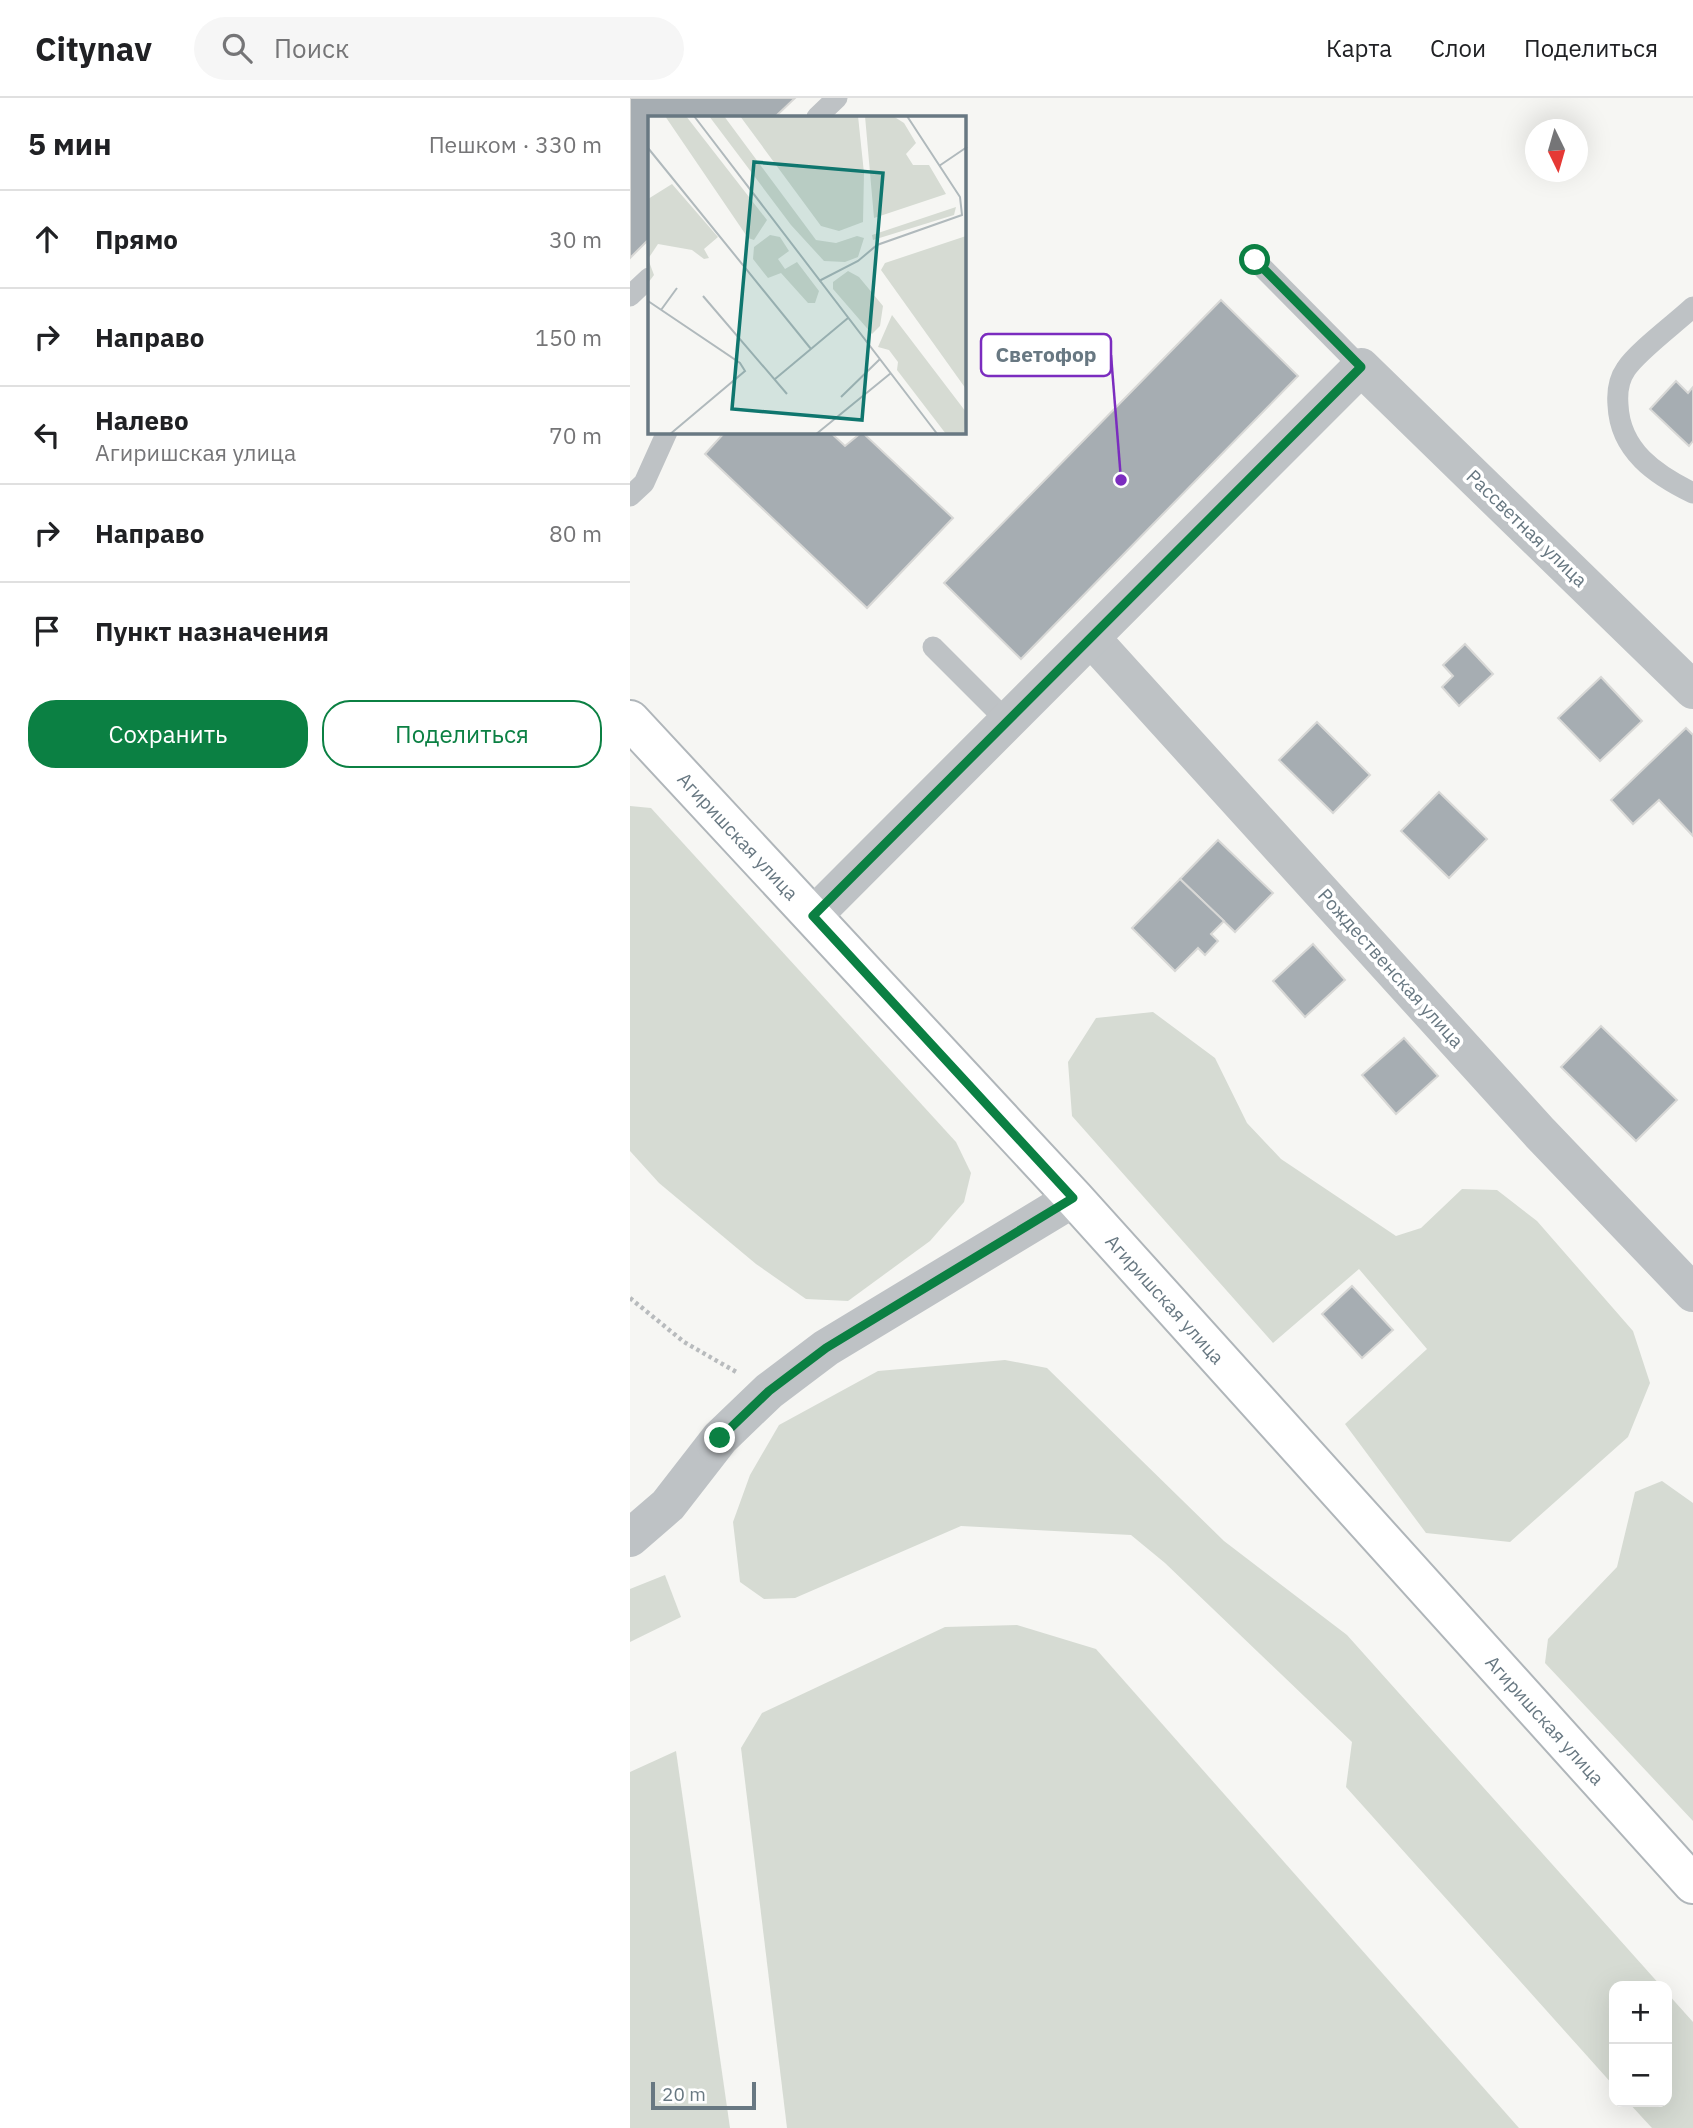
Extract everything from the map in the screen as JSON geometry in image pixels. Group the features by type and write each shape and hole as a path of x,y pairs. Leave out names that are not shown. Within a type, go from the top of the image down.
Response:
{"street":[{"path":"813,916 1361,367"},
{"name":"Рассветная улица","path":"1361,367 1693,690"},
{"name":"Рождественская улица","path":"1092,639 1540,1133 1693,1293"},
{"name":"Агиришская улица","path":"630,720 1073,1198 1693,1884"},
{"path":"630,1538 668,1505 720,1438 769,1391 826,1348 1073,1198"}],"lane":[{"path":"818,116 837,98"},
{"path":"1255,260 1361,367"},
{"path":"630,296 648,279"},
{"path":"1693,307 1626,369 1617,392 1618,416 1627,442 1663,478 1693,494"},
{"path":"630,496 644,483 666,434"},
{"path":"933,647 1008,722"}],"path":[{"path":"630,1298 684,1342 769,1391"}],"shaded area":[{"path":"630,806 651,808 956,1142 971,1173 964,1202 930,1241 848,1301 806,1299 756,1264 659,1183 630,1151"},
{"path":"1153,1012 1215,1058 1247,1123 1281,1159 1396,1236 1421,1228 1462,1189 1497,1190 1537,1221 1633,1331 1650,1383 1628,1437 1510,1542 1426,1533 1345,1424 1427,1349 1359,1269 1273,1343 1072,1116 1068,1062 1096,1018"},
{"path":"1005,1360 1047,1368 1224,1541 1347,1635 1657,1981 1609,1981 1609,2080 1346,1787 1352,1742 1165,1563 1131,1535 961,1526 795,1598 764,1599 740,1582 733,1522 750,1475 779,1425 878,1371"},
{"path":"1662,1481 1693,1503 1693,1821 1545,1663 1548,1639 1617,1567 1635,1492"},
{"path":"665,1575 681,1617 630,1642 630,1589"},
{"path":"1017,1625 1096,1649 1519,2128 787,2128 741,1748 762,1713 945,1627"},
{"path":"676,1751 730,2128 630,2128 630,1772"},
{"path":"1672,1999 1693,2022 1693,2128 1652,2128 1633,2107 1672,2107"}],"building":[{"path":"630,98 795,98 776,116 648,116 648,240 630,258"},
{"path":"1221,300 1298,376 1021,659 944,583"},
{"path":"1676,381 1688,393 1693,387 1693,441 1689,446 1650,409"},
{"path":"723,434 832,434 845,446 860,434 864,434 953,518 867,608 705,454"},
{"path":"1465,644 1493,674 1459,706 1442,687 1453,676 1443,665"},
{"path":"1601,677 1642,721 1600,761 1558,718"},
{"path":"1317,722 1370,775 1333,813 1279,760"},
{"path":"1686,728 1693,735 1693,836 1659,800 1633,824 1611,800"},
{"path":"1439,792 1487,839 1449,878 1401,831"},
{"path":"1218,840 1273,893 1235,932 1180,879"},
{"path":"1180,879 1224,921 1211,934 1218,941 1205,955 1198,948 1175,971 1132,928"},
{"path":"1313,944 1345,980 1305,1017 1273,981"},
{"path":"1601,1026 1677,1100 1636,1141 1561,1067"},
{"path":"1404,1038 1438,1076 1396,1114 1362,1075"},
{"path":"1352,1286 1393,1330 1362,1358 1322,1314"}],"place":[{"name":"Светофор","path":"1121,480"}],"route":[{"path":"720,1438 769,1391 826,1348 1073,1198 813,916 1361,367 1255,260"}]}
